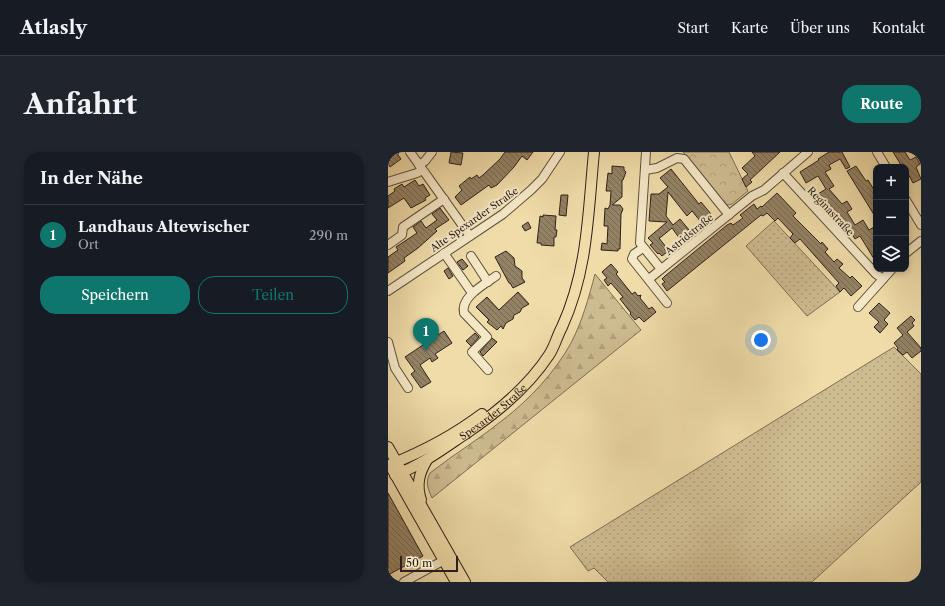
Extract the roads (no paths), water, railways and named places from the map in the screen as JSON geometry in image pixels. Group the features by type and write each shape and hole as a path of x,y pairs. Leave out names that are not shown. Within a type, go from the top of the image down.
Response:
{"main road":[{"name":"Spexarder Straße","path":"395,475 427,460 483,422 511,399 529,381 550,354 569,313 581,270 588,226 594,152"},
{"name":"Spexarder Straße","path":"390,464 433,445 493,406 524,377 561,328"},
{"path":"388,447 390,464 395,475 447,559 465,582"},
{"path":"427,460 418,477 420,497 425,513 447,559 456,582"},
{"path":"395,475 425,513"}],"street":[{"path":"410,152 470,236"},
{"path":"388,182 417,173 432,152"},
{"name":"Alte Spexarder Straße","path":"388,291 502,214 532,190 542,179 560,152"},
{"path":"646,152 640,243 643,248 634,254 632,259 667,303"},
{"name":"Astridstraße","path":"649,279 752,196 764,190 808,152"},
{"path":"877,152 884,164"},
{"name":"Astridstraße","path":"644,170 657,168 677,158 684,159 729,215"},
{"name":"Reginastraße","path":"783,173 876,274 883,279"},
{"path":"388,245 402,236 403,227 444,199"},
{"path":"909,205 921,225"},
{"path":"909,251 921,241"},
{"name":"Astridstraße","path":"643,248 661,269"},
{"path":"444,253 472,293"},
{"path":"471,256 488,282"},
{"path":"858,307 889,272"},
{"path":"488,370 472,352 487,337 464,313 463,309 464,304 472,293 496,276"},
{"path":"388,342 395,368 408,388"},
{"path":"404,582 447,559"}],"place":[{"name":"Landhaus Altewischer","path":"426,351"}]}
